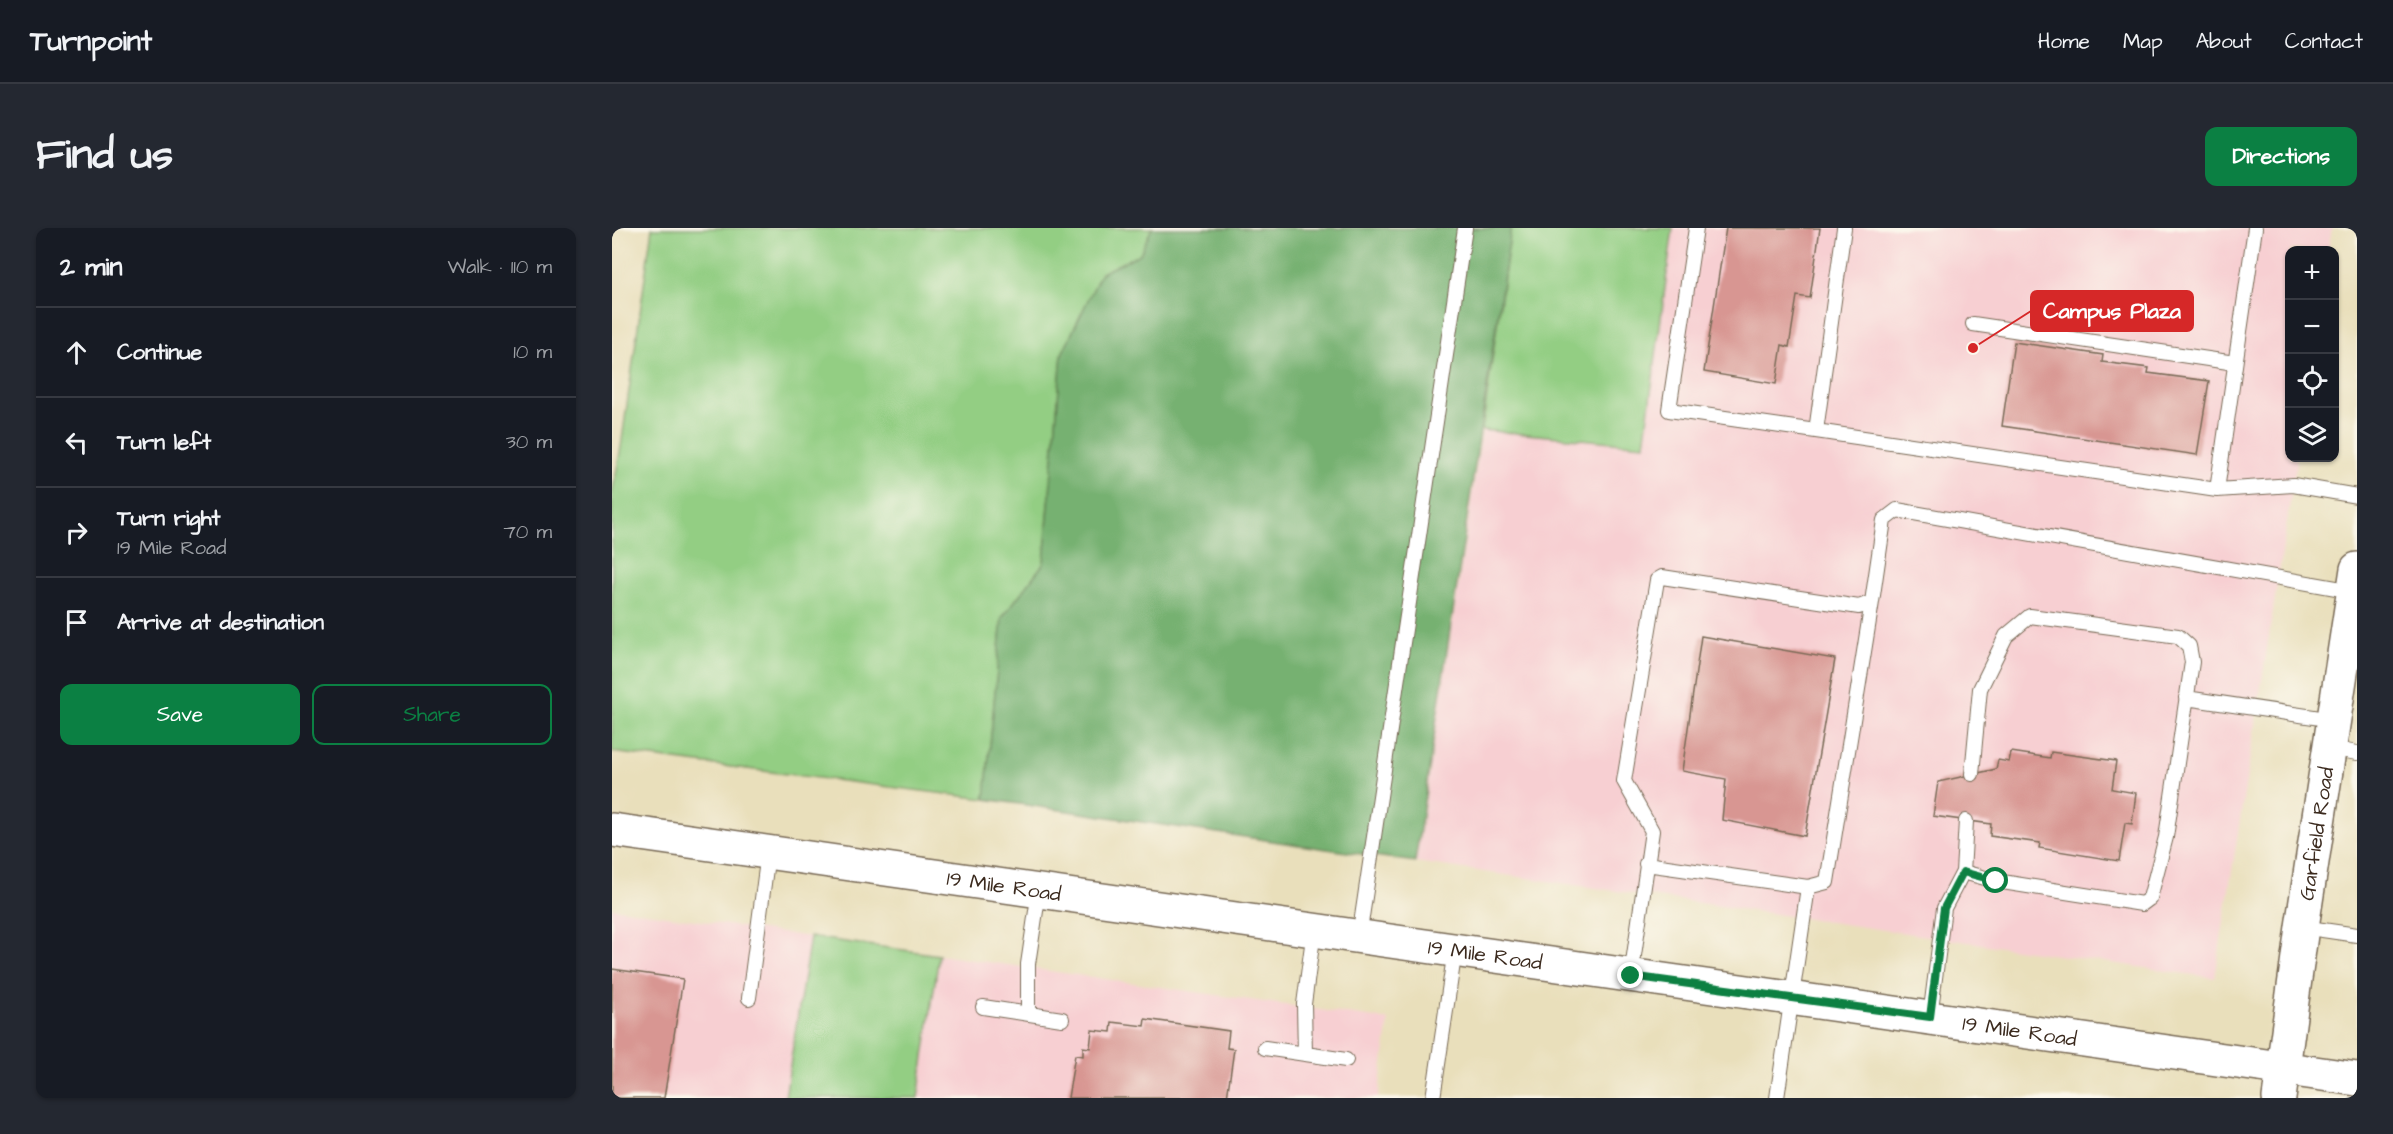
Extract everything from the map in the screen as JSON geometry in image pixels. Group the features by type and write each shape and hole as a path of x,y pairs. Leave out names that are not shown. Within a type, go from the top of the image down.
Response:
{"street":[{"name":"Garfield Road","path":"2281,1083 2302,927 2340,740 2350,661 2356,580"},
{"name":"19 Mile Road","path":"612,830 1930,1017 2281,1083 2357,1079"}],"lane":[{"path":"1359,937 1465,228"},
{"path":"1696,228 1669,410 2217,490 2293,485 2357,496"},
{"path":"1816,431 1844,228"},
{"path":"2217,490 2255,228"},
{"path":"1973,324 2235,363"},
{"path":"1646,864 1808,888 1827,882 1884,520 1897,510 2356,580"},
{"path":"1631,976 1652,831 1624,781 1657,580 1662,577 1859,607 1872,602"},
{"path":"1963,872 1996,881 2142,904 2150,898 2166,837 2192,662 2189,646 2178,636 2030,616 2006,636 1980,689 1972,774"},
{"path":"2186,698 2340,740"},
{"path":"1930,1017 1944,908 1963,872 1966,821"},
{"path":"749,998 768,852"},
{"path":"1777,1098 1808,888"},
{"path":"1028,1014 1028,964 1039,890"},
{"path":"2302,927 2357,935"},
{"path":"1305,1054 1304,1004 1314,930"},
{"path":"1433,1098 1455,950"},
{"path":"983,1007 1062,1019"},
{"path":"1265,1048 1346,1060"}],"shaded area":[{"path":"1673,228 2332,228 2329,246 2285,246 2285,462 2296,462 2215,978 1416,862 1482,430 1644,445"},
{"path":"612,908 810,937 785,1098 612,1098"},
{"path":"939,955 1389,1020 1378,1098 918,1098"}],"green space":[{"path":"652,228 1152,228 1140,254 1101,273 1062,354 1044,563 1002,618 985,799 612,752 612,495"},
{"path":"1152,228 1511,228 1415,862 985,799 1002,618 1044,563 1062,354 1101,273 1140,254"},
{"path":"1511,228 1673,228 1644,445 1482,430"},
{"path":"810,937 939,955 918,1098 785,1098"}],"building":[{"path":"1726,228 1820,228 1810,298 1797,296 1789,347 1782,345 1776,384 1704,372"},
{"path":"2014,342 2103,355 2102,362 2149,368 2148,373 2209,381 2197,455 2002,426"},
{"path":"1701,636 1835,659 1805,836 1722,820 1726,779 1682,771"},
{"path":"2011,752 2050,758 2051,752 2116,761 2112,789 2136,793 2132,824 2125,823 2119,861 2039,848 2040,843 1990,836 1991,824 1933,816 1938,782 1996,769 1998,760 2009,762"},
{"path":"612,969 683,979 664,1098 612,1098"},
{"path":"1145,1019 1229,1031 1227,1048 1234,1049 1227,1098 1068,1098 1075,1055 1083,1056 1083,1047 1090,1048 1092,1030 1111,1032 1112,1022 1144,1026"}],"place":[{"name":"Campus Plaza","path":"1973,348"}],"route":[{"path":"1631,976 1930,1017 1944,908 1963,872 1996,881"}]}
